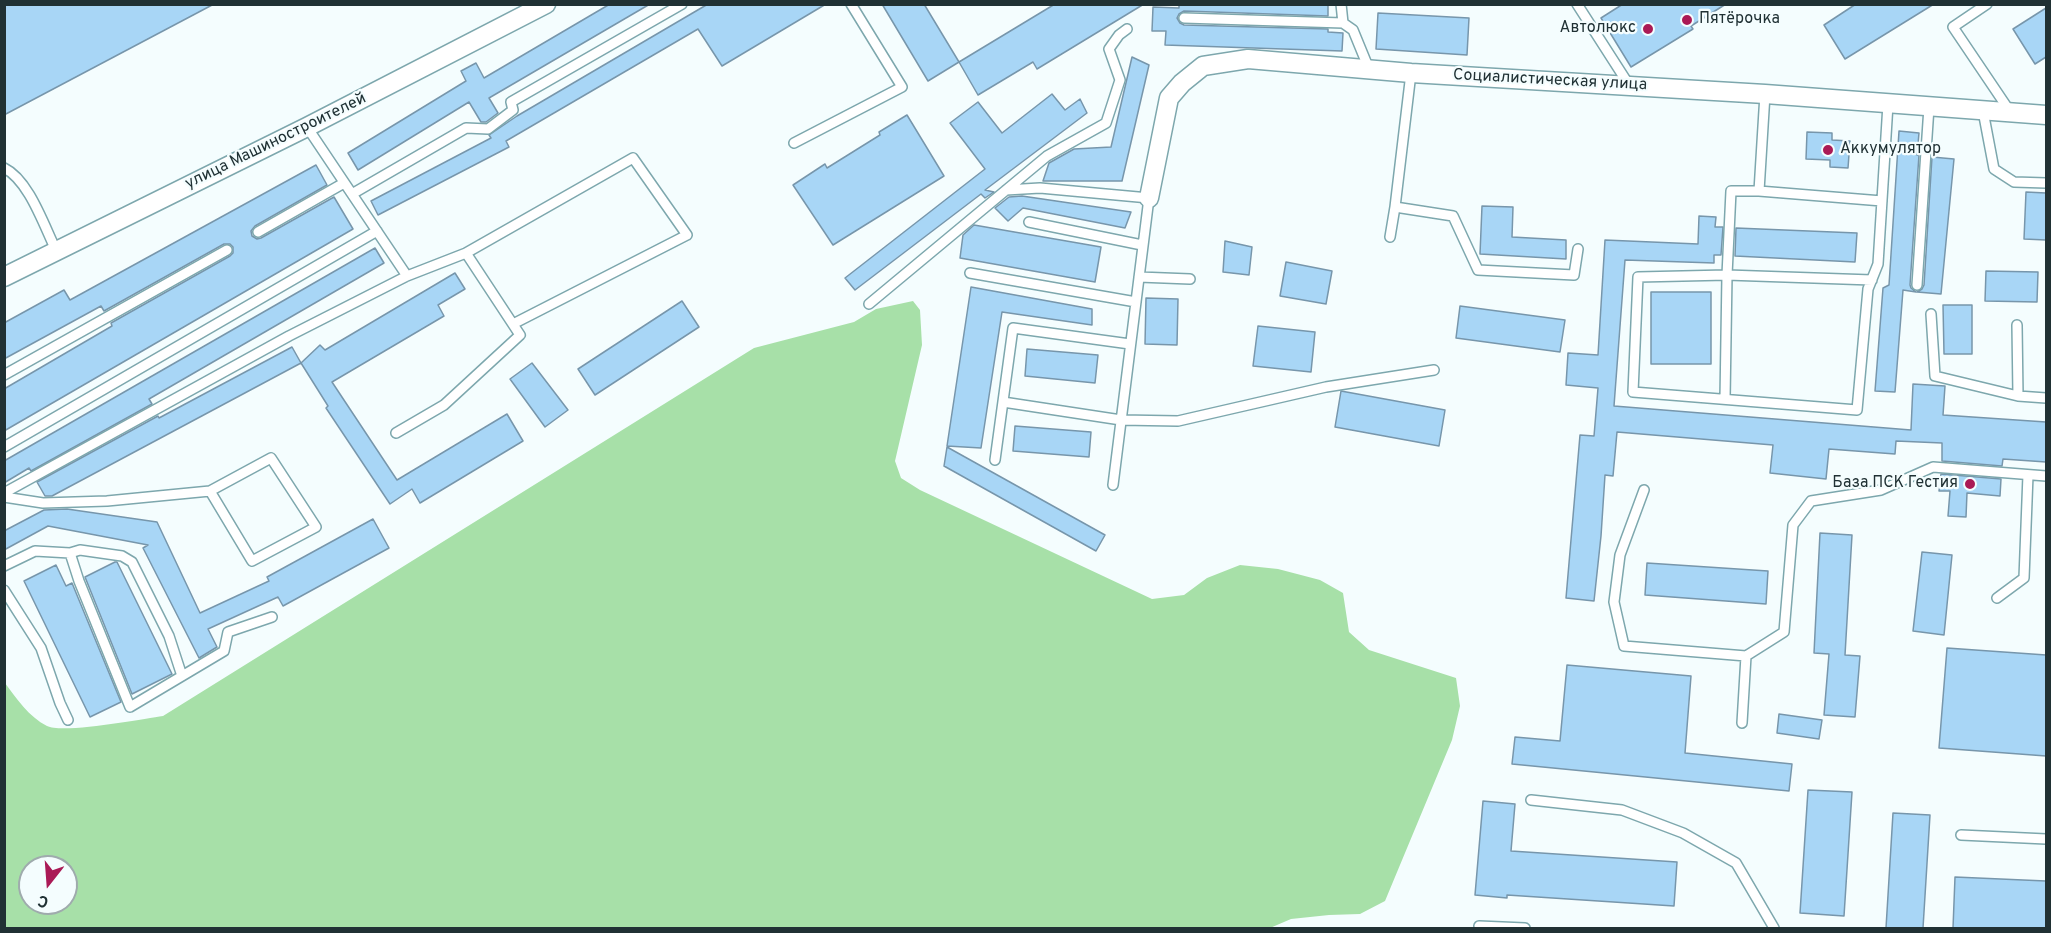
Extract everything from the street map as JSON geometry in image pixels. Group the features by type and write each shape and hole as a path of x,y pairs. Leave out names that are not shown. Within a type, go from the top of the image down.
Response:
{"street":[{"name":"улица Машиностроителей","path":"4,277 307,127 546,4"},
{"name":"Социалистическая улица","path":"1149,198 1169,98 1182,83 1203,66 1248,59 1411,73 1629,85 2046,115"}],"lane":[{"path":"352,194 466,128 488,129 513,110 511,102 682,4"},
{"path":"794,143 902,87 851,4"},
{"path":"1341,4 1343,23"},
{"path":"1577,4 1629,85"},
{"path":"1987,4 1953,27 2012,113"},
{"path":"1185,18 1343,23 1353,30 1369,69"},
{"path":"869,304 1047,156 1106,123 1120,81 1109,48 1127,29"},
{"path":"1390,237 1411,73"},
{"path":"1759,191 1765,94"},
{"path":"1872,280 1727,275 1638,277 1633,392 1857,410 1868,289 1872,280 1878,264 1888,104"},
{"path":"1917,285 1929,107"},
{"path":"1983,111 1994,169 2014,182 2046,183"},
{"path":"307,127 407,276"},
{"path":"4,495 289,336 407,276 466,253 633,158 687,235 513,324"},
{"path":"4,168 23,184 56,250"},
{"path":"258,232 344,183"},
{"path":"1006,190 1040,188 1149,198 1113,485"},
{"path":"1725,399 1731,191 1759,191 1882,201"},
{"path":"1395,207 1453,216 1478,270 1574,275 1578,249"},
{"path":"1029,222 1143,245"},
{"path":"4,447 377,231"},
{"path":"4,375 227,250"},
{"path":"396,434 444,405 520,335 466,253"},
{"path":"970,273 1136,302"},
{"path":"1139,278 1190,279"},
{"path":"1931,314 1935,376 2018,396 2046,398"},
{"path":"2017,325 2018,396"},
{"path":"995,460 1013,328 1130,344"},
{"path":"1003,402 1121,420 1178,421 1326,387 1434,370"},
{"path":"4,495 43,503 107,501 210,491 271,458 316,527 252,561 210,491"},
{"path":"1644,490 1620,555 1614,602 1624,646 1746,656 1784,632 1793,525 1811,501 1881,490 1933,467 2046,476"},
{"path":"1997,598 2024,578 2028,475"},
{"path":"4,567 35,551 70,553 80,550 122,556 132,562 169,636 182,676"},
{"path":"70,553 130,707 224,651 228,632 272,616"},
{"path":"4,590 41,648 68,720"},
{"path":"1742,723 1746,656"},
{"path":"1531,800 1622,810 1683,833 1736,863 1774,928"},
{"path":"1961,835 2046,839"},
{"path":"1479,926 1525,928"}],"green space":[{"path":"913,301 920,310 922,345 895,461 901,478 920,490 1152,599 1184,595 1207,578 1240,565 1278,569 1320,580 1343,593 1349,632 1369,650 1456,678 1460,706 1452,740 1385,901 1360,914 1291,919 1270,928 5,928 5,683 34,718 47,726 56,728 121,723 163,716 754,348 854,322 876,309"}],"building":[{"path":"4,4 214,4 4,115"},
{"path":"610,4 650,4 489,98 498,113 486,122 481,122 469,102 358,170 348,153 466,81 461,71 476,63 484,78"},
{"path":"708,4 826,4 722,66 698,29 506,141 509,147 378,215 371,201 491,138 489,135 517,116"},
{"path":"882,4 924,4 959,62 928,81"},
{"path":"1055,4 1144,4 1037,69 1033,62 978,95 959,62"},
{"path":"1179,4 1328,4 1328,16 1184,11 1177,18 1184,25 1328,29 1328,32 1343,33 1342,51 1165,45 1166,31 1152,31 1153,7 1179,8"},
{"path":"1623,4 1726,4 1691,26 1693,29 1631,67 1601,18"},
{"path":"1856,4 1934,4 1845,59 1824,25"},
{"path":"2046,8 2046,57 2035,64 2013,29"},
{"path":"1378,13 1469,18 1467,55 1376,49"},
{"path":"1132,57 1149,65 1122,181 1043,181 1049,163 1074,149 1111,147"},
{"path":"1052,94 1065,110 1080,99 1087,113 985,190 994,192 985,198 981,194 855,290 845,278 985,169 950,123 978,102 1002,133"},
{"path":"907,115 944,176 833,245 793,185 825,164 827,168"},
{"path":"1899,131 1919,133 1910,285 1916,292 1903,290 1895,392 1875,391 1883,288 1889,285"},
{"name":"Аккумулятор","path":"1807,132 1832,133 1832,140 1850,141 1848,168 1830,167 1830,160 1806,159"},
{"path":"1932,157 1954,159 1941,294 1917,292 1924,285"},
{"path":"316,165 327,185 255,226 251,231 252,236 257,239 261,238 334,197 353,229 4,431 4,389 112,326 111,323 230,256 233,253 233,247 230,244 224,244 104,311 101,306 4,359 4,323 64,290 70,300"},
{"path":"2026,192 2046,193 2046,240 2024,239"},
{"path":"1022,196 1131,212 1125,228 1023,208 1008,221 995,208 1009,197"},
{"path":"1482,206 1513,207 1512,237 1566,240 1566,259 1480,254"},
{"path":"1699,216 1716,217 1715,227 1723,227 1721,255 1714,255 1714,263 1625,260 1614,406 1911,430 1913,384 1945,386 1943,415 2046,422 2046,462 2003,459 2002,466 1942,461 1942,443 1896,441 1895,454 1829,449 1826,479 1770,473 1773,445 1617,432 1613,476 1605,475 1594,601 1566,598 1580,435 1594,436 1598,388 1566,385 1568,353 1598,355 1605,240 1698,244"},
{"path":"974,225 1101,247 1095,282 960,258 963,235"},
{"path":"1736,228 1857,233 1855,262 1735,256"},
{"path":"1225,241 1252,247 1249,275 1223,272"},
{"path":"375,248 384,263 149,399 152,404 31,471 29,468 4,483 4,461"},
{"path":"1286,262 1332,271 1326,304 1280,296"},
{"path":"1986,271 2038,272 2037,302 1985,301"},
{"path":"455,273 465,289 438,305 444,316 332,382 397,480 507,414 523,441 420,503 412,489 390,504 326,408 328,406 301,363 320,345 325,350"},
{"path":"971,287 1092,309 1092,325 1002,312 981,448 947,446"},
{"path":"1651,292 1711,292 1711,364 1651,364"},
{"path":"1146,298 1178,299 1177,345 1145,344"},
{"path":"682,301 699,327 595,395 578,369"},
{"path":"1943,305 1972,305 1972,354 1944,354"},
{"path":"1460,306 1565,320 1560,352 1456,338"},
{"path":"1258,326 1315,332 1311,372 1253,366"},
{"path":"292,347 301,363 52,496 45,496 37,482 158,416 159,418"},
{"path":"1027,349 1098,355 1095,383 1025,376"},
{"path":"532,363 568,410 545,427 510,379"},
{"path":"1341,391 1445,410 1439,446 1335,427"},
{"path":"1015,426 1091,432 1089,457 1013,451"},
{"path":"947,447 1105,535 1096,551 944,466"},
{"name":"База ПСК Гестия","path":"1941,474 2001,479 2000,496 1967,493 1966,517 1948,516 1950,491 1939,491"},
{"path":"67,509 157,522 200,613 269,581 267,577 373,519 389,548 283,606 278,597 208,629 217,647 199,658 143,548 148,545 48,526 4,550 4,531 44,510"},
{"path":"1820,533 1852,535 1845,655 1860,656 1855,717 1824,715 1829,654 1814,653"},
{"path":"1922,552 1952,555 1944,635 1913,631"},
{"path":"115,562 172,674 132,694 85,577"},
{"path":"1647,563 1768,571 1766,604 1645,595"},
{"path":"56,565 66,586 72,583 121,702 90,717 24,581"},
{"path":"1947,648 2046,655 2046,756 1939,748"},
{"path":"1567,665 1691,676 1685,753 1792,764 1789,791 1512,764 1515,737 1560,741"},
{"path":"1779,714 1822,720 1819,739 1777,733"},
{"path":"1808,790 1852,792 1844,916 1800,913"},
{"path":"1483,801 1515,804 1511,851 1677,862 1674,906 1475,895"},
{"path":"1893,813 1930,815 1923,928 1886,928"},
{"path":"1955,877 2046,881 2046,928 1953,928"}],"place":[{"name":"Пятёрочка","path":"1687,20"},
{"name":"Автолюкс","path":"1648,29"},
{"name":"Аккумулятор","path":"1828,150"},
{"name":"База ПСК Гестия","path":"1970,484"}]}
